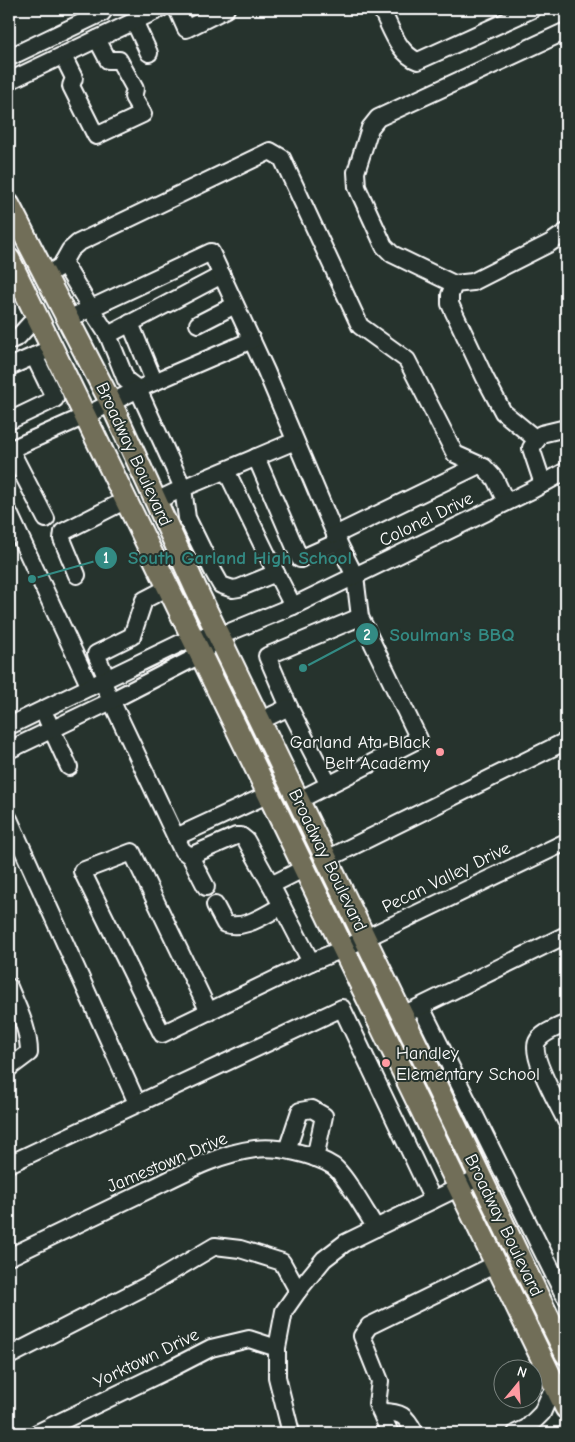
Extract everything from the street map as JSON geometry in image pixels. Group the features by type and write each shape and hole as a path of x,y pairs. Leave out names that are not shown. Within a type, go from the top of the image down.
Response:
{"main road":[{"name":"Broadway Boulevard","path":"9,205 18,245 45,276 68,319 111,403 192,579 365,938 412,1011 480,1177 566,1354"},
{"name":"Broadway Boulevard","path":"9,259 15,287 36,317 43,352 57,382 85,416 496,1264 564,1396"},
{"path":"129,505 156,500"},
{"path":"269,794 295,793"}],"street":[{"path":"105,9 102,13 9,55 14,78 160,9"},
{"path":"177,9 186,29 226,9"},
{"path":"381,9 403,52 418,61 533,9"},
{"path":"134,21 149,53"},
{"path":"64,31 74,78 71,86 96,136 143,114 133,97 135,89 119,60 108,60 97,40"},
{"path":"566,31 378,118 370,128 356,172 357,188 384,246 392,254 454,284 473,282 566,232"},
{"path":"45,276 61,266 70,250 78,243 270,150 282,158 360,326 407,360 455,454 484,467 495,479 506,502"},
{"path":"68,319 211,252 252,340 355,576 360,617 419,739 329,785 295,793"},
{"path":"63,262 108,335 126,380 138,389 183,488 187,518 221,585 233,589 239,588 276,573"},
{"path":"108,335 222,275"},
{"path":"454,284 450,295 450,304 484,378 503,412 537,440"},
{"path":"198,324 235,305"},
{"path":"9,341 18,337 36,317"},
{"path":"130,324 154,382"},
{"path":"46,519 10,450 85,416 138,389 252,340"},
{"path":"9,367 43,352"},
{"path":"9,421 55,399 57,382"},
{"path":"543,484 531,448 541,434 566,428"},
{"path":"156,500 295,441"},
{"path":"256,457 300,559 479,465"},
{"path":"226,470 293,606"},
{"name":"Colonel Drive","path":"9,726 99,682 198,646 293,606 566,471"},
{"path":"77,575 62,539 63,532 129,505"},
{"path":"9,513 99,682 112,700 182,850 190,856 206,887"},
{"path":"180,553 200,544"},
{"path":"192,579 212,569"},
{"path":"99,682 96,654 132,636 144,600 169,587"},
{"path":"329,785 289,707 267,656 360,617"},
{"name":"Colonel Drive","path":"9,750 112,700 198,646"},
{"path":"260,721 289,707"},
{"path":"43,710 69,767"},
{"path":"327,859 566,741"},
{"path":"176,837 269,794"},
{"path":"9,819 138,1103"},
{"path":"190,856 236,836 241,836 246,840 311,962"},
{"name":"Pecan Valley Drive","path":"209,1012 132,852 82,871 162,1034 209,1012 311,962 566,842"},
{"path":"271,885 305,868"},
{"path":"215,905 225,924 234,927 244,925 282,906"},
{"path":"566,935 412,1011 566,1297"},
{"path":"9,987 25,1024 29,1042 29,1053 9,1068"},
{"path":"9,1164 342,1008 433,1200"},
{"path":"566,1023 546,1033 537,1041 534,1051 566,1120"},
{"path":"286,1150 300,1111 312,1109 324,1116 315,1158"},
{"name":"Jamestown Drive","path":"9,1257 178,1175 226,1154 258,1148 286,1150 315,1158 334,1166 376,1228"},
{"path":"291,1433 277,1377 276,1348 284,1311 298,1291 324,1259 345,1243 480,1177"},
{"path":"9,1356 154,1282 215,1246 240,1249 282,1262 298,1291"},
{"path":"390,1433 377,1404 380,1381 362,1336 369,1326 496,1264"},
{"name":"Yorktown Drive","path":"37,1433 210,1348 249,1339 276,1348"},
{"path":"516,1433 526,1428 542,1413 549,1398 564,1396"},
{"path":"381,1412 394,1412 404,1416 415,1433"}],"place":[{"name":"South Garland High School","path":"32,579"},
{"name":"Soulman's BBQ","path":"303,668"},
{"name":"Garland Ata Black Belt Academy","path":"440,752"},
{"name":"Handley Elementary School","path":"386,1063"}]}
